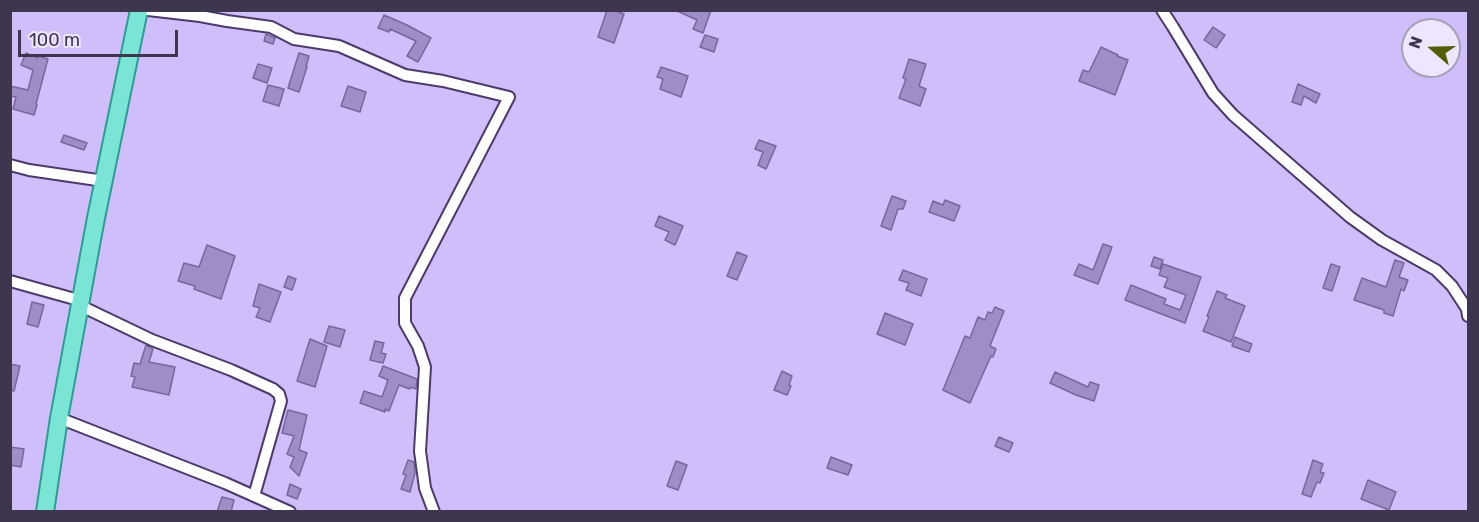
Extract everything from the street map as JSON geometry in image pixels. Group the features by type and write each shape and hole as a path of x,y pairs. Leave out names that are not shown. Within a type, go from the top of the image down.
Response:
{"main road":[{"path":"45,512 59,418 94,228 140,10"}],"street":[{"path":"148,10 271,27 294,39 339,46 405,75 443,81 509,97 405,298 405,323 418,346 424,367 420,451 425,488 434,512"},
{"path":"1162,10 1212,93 1233,115 1350,217 1382,240 1436,270 1452,286 1467,309 1468,316"},
{"path":"10,165 104,181"},
{"path":"10,281 81,303 152,340 231,370 279,394 281,401 255,496"},
{"path":"59,418 225,483 290,512"}],"building":[{"path":"607,10 624,14 614,43 598,37"},
{"path":"675,10 711,10 703,33 693,29 697,20"},
{"path":"384,15 431,38 418,62 407,56 416,41 390,29 389,32 378,28"},
{"path":"1213,27 1225,35 1216,48 1204,40"},
{"path":"266,34 275,38 273,44 264,41"},
{"path":"705,35 718,39 714,52 700,47"},
{"path":"1101,47 1128,60 1115,95 1079,81 1083,70 1089,72"},
{"path":"26,53 48,59 34,115 13,109 16,97 10,96 10,86 28,90 33,70 21,65"},
{"path":"299,53 309,56 299,92 288,88"},
{"path":"909,59 926,64 919,86 926,89 920,106 899,98 906,79 903,78"},
{"path":"258,64 272,68 267,83 253,78"},
{"path":"661,67 688,76 681,97 660,89 663,79 657,77"},
{"path":"1298,84 1320,94 1316,103 1304,96 1301,105 1292,102"},
{"path":"268,85 284,89 279,106 263,101"},
{"path":"348,86 366,92 360,112 341,106"},
{"path":"64,135 87,143 84,150 61,142"},
{"path":"759,140 776,146 766,169 758,165 763,152 755,149"},
{"path":"892,196 906,201 903,209 898,209 891,230 881,226"},
{"path":"945,200 960,206 954,221 929,212 933,201 943,205"},
{"path":"659,216 683,226 675,245 665,240 669,232 655,226"},
{"path":"1103,244 1112,247 1098,284 1074,275 1079,264 1093,270"},
{"path":"207,245 235,256 221,299 194,289 195,286 178,281 184,263 199,267"},
{"path":"737,252 747,256 737,280 727,276"},
{"path":"1154,257 1163,260 1160,269 1151,266"},
{"path":"1395,260 1404,263 1399,277 1408,280 1404,291 1401,289 1393,316 1384,313 1384,310 1354,300 1362,278 1386,287"},
{"path":"1163,264 1201,277 1185,323 1125,300 1131,285 1166,299 1164,304 1180,310 1186,295 1164,287 1168,278 1159,275"},
{"path":"1331,264 1340,267 1332,291 1323,288"},
{"path":"903,270 927,279 921,296 906,290 909,283 899,280"},
{"path":"288,276 296,279 292,290 284,287"},
{"path":"259,284 281,292 270,322 256,317 260,308 253,306"},
{"path":"1217,291 1227,295 1225,298 1245,306 1231,342 1203,331"},
{"path":"32,302 44,305 38,327 27,324"},
{"path":"995,307 1004,311 990,346 996,349 970,403 943,390 965,336 970,338 978,317 985,320 988,312 992,313"},
{"path":"885,313 913,324 905,345 877,334"},
{"path":"329,326 345,330 340,347 324,342"},
{"path":"1235,337 1252,344 1249,352 1232,346"},
{"path":"310,339 327,346 315,387 297,381"},
{"path":"375,341 384,343 381,353 386,354 383,363 370,360"},
{"path":"146,345 153,349 149,362 175,367 169,395 132,387 135,377 131,376 134,363 140,364"},
{"path":"10,364 20,366 14,391 10,390"},
{"path":"383,366 417,379 416,389 399,385 389,411 385,409 385,412 360,403 364,391 382,397 388,380 379,376"},
{"path":"782,371 792,376 787,395 774,390"},
{"path":"1055,372 1088,387 1090,382 1099,385 1094,401 1050,383"},
{"path":"288,410 307,415 299,450 307,453 299,476 290,467 294,457 287,454 294,436 282,433"},
{"path":"999,437 1013,443 1009,452 995,446"},
{"path":"10,447 24,449 21,467 10,465"},
{"path":"831,457 852,465 848,475 827,468"},
{"path":"408,460 414,462 415,473 410,492 401,489"},
{"path":"1313,460 1323,464 1320,472 1324,473 1320,483 1317,482 1311,497 1302,494"},
{"path":"676,461 687,465 678,490 667,486"},
{"path":"1368,480 1396,492 1389,510 1361,499"},
{"path":"290,484 301,489 297,499 287,495"},
{"path":"222,497 234,500 231,512 217,512"}]}
